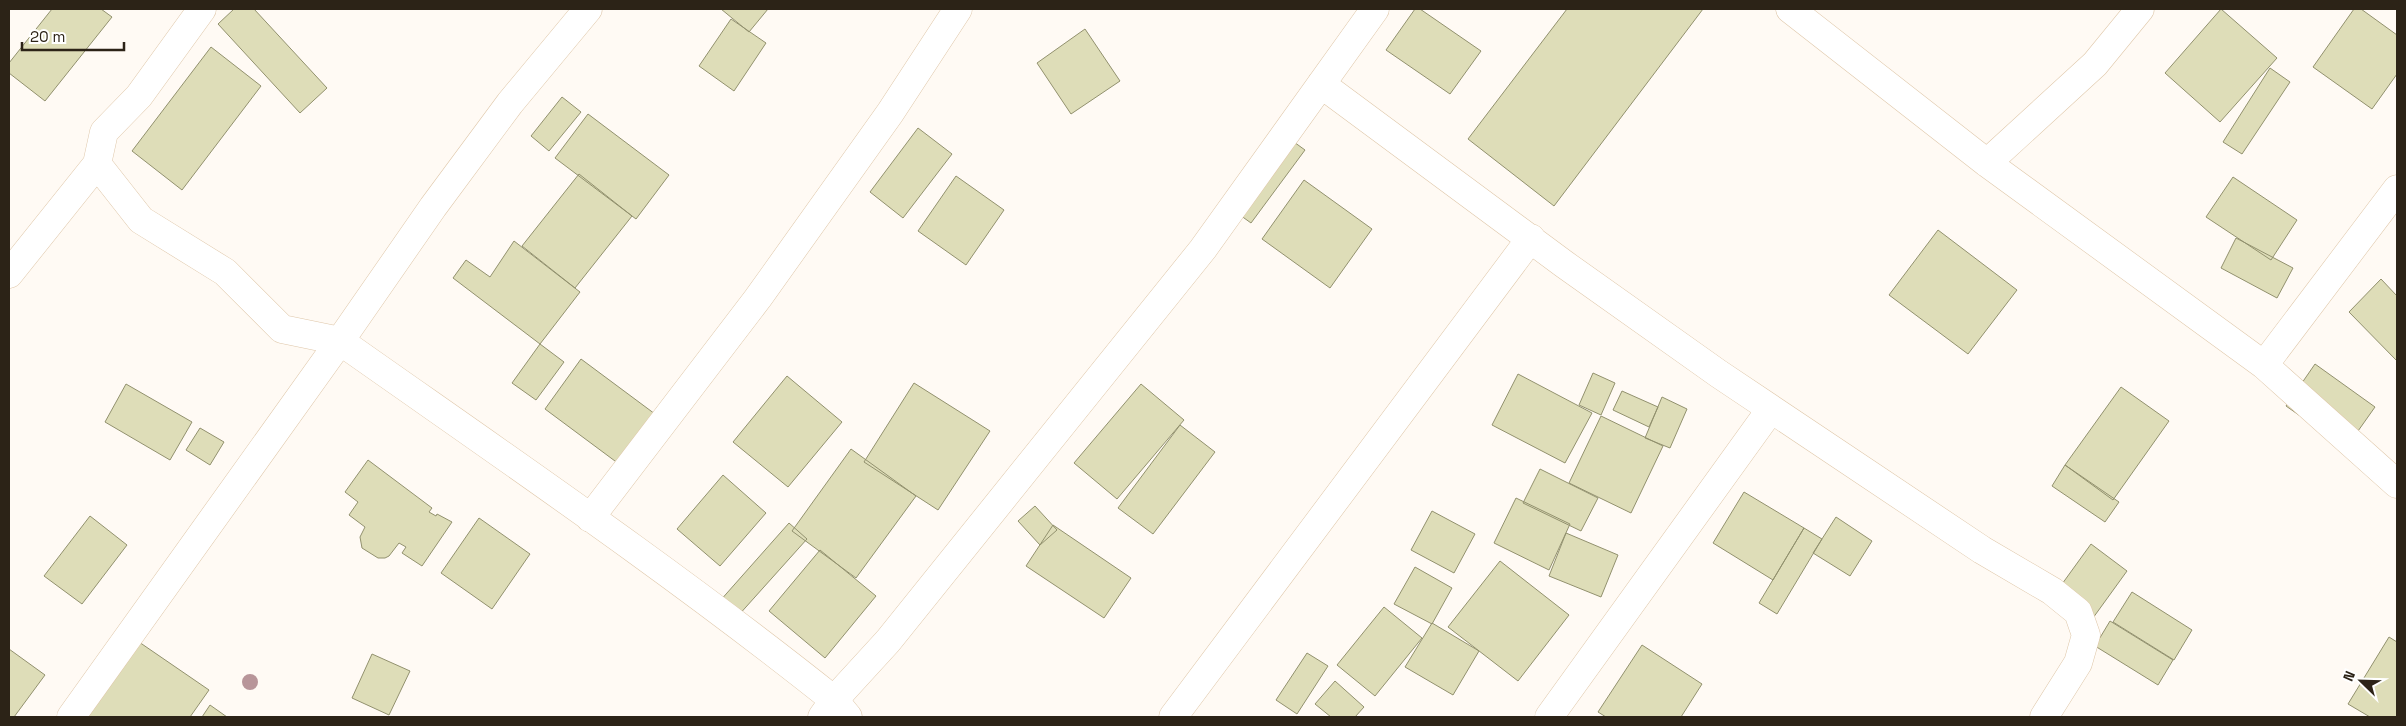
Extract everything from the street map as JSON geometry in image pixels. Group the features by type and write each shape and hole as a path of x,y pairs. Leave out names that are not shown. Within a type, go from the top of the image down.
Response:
{"street":[{"path":"9,274 97,164 104,132 139,96 202,9"},
{"path":"71,717 340,341 433,207 510,104 588,9"},
{"path":"590,518 758,298 890,113 958,9"},
{"path":"97,164 141,220 225,272 282,329 340,341 590,518 783,659 835,711 888,641 1203,249 1374,9"},
{"path":"1790,9 1987,163 2264,365 2397,484"},
{"path":"1987,163 2096,64 2140,9"},
{"path":"1321,84 1531,238 1771,410 1974,545 2052,591 2078,612 2086,635 2078,663 2044,717"},
{"path":"2264,365 2397,189"},
{"path":"1174,717 1531,238"},
{"path":"1549,717 1771,410"}],"building":[{"path":"52,9 101,9 112,17 45,101 9,73 9,63"},
{"path":"234,9 254,9 327,88 300,113 218,24"},
{"path":"721,9 768,9 749,32"},
{"path":"1415,9 1420,9 1481,51 1450,94 1386,50"},
{"path":"1567,9 1703,9 1554,206 1468,139"},
{"path":"2221,9 2277,58 2220,122 2165,73"},
{"path":"2354,9 2361,9 2397,35 2397,74 2372,109 2313,67"},
{"path":"731,19 766,43 734,91 699,66"},
{"path":"1085,29 1120,81 1071,114 1037,63"},
{"path":"211,47 261,86 182,190 132,151"},
{"path":"2270,68 2290,82 2242,154 2223,142"},
{"path":"562,97 581,112 549,151 531,136"},
{"path":"588,114 669,175 636,219 555,158"},
{"path":"918,128 952,154 903,218 870,192"},
{"path":"1287,137 1305,150 1251,223 1233,210"},
{"path":"579,174 632,216 575,288 522,246"},
{"path":"956,176 1004,210 966,265 918,231"},
{"path":"2233,177 2297,220 2271,260 2206,217"},
{"path":"1304,180 1372,229 1330,288 1262,239"},
{"path":"1938,230 2017,290 1968,354 1889,295"},
{"path":"2236,238 2293,268 2277,298 2221,268"},
{"path":"514,241 580,292 540,344 453,278 466,260 490,277"},
{"path":"2381,279 2397,296 2397,361 2349,312"},
{"path":"540,344 564,362 536,400 512,383"},
{"path":"581,359 655,414 619,464 545,409"},
{"path":"2315,364 2375,407 2346,448 2286,406"},
{"path":"1593,373 1615,383 1601,415 1579,405"},
{"path":"1518,374 1592,413 1565,463 1492,425"},
{"path":"787,376 842,422 788,487 733,442"},
{"path":"914,383 990,431 938,510 864,462"},
{"path":"126,384 192,422 170,460 105,422"},
{"path":"1141,384 1184,420 1117,499 1074,463"},
{"path":"2121,387 2169,421 2113,500 2065,465"},
{"path":"1622,391 1658,407 1649,427 1613,410"},
{"path":"1662,397 1687,409 1670,448 1645,438"},
{"path":"1601,416 1663,446 1631,513 1569,483"},
{"path":"1180,425 1215,452 1153,534 1118,508"},
{"path":"200,428 224,442 210,465 186,450"},
{"path":"851,449 916,496 856,578 792,531"},
{"path":"368,460 432,508 429,512 452,522 422,566 402,553 406,547 399,543 389,556 385,558 378,558 362,548 360,537 365,527 349,515 358,502 345,492"},
{"path":"2065,465 2119,502 2105,522 2052,486"},
{"path":"1540,469 1598,498 1581,531 1523,503"},
{"path":"723,475 766,513 720,566 677,529"},
{"path":"1744,492 1804,528 1773,580 1713,543"},
{"path":"1516,498 1570,524 1549,570 1494,543"},
{"path":"1035,506 1057,530 1040,545 1018,521"},
{"path":"1432,511 1475,534 1454,573 1411,550"},
{"path":"90,516 127,545 82,604 44,576"},
{"path":"1836,517 1872,541 1850,576 1813,553"},
{"path":"479,518 530,554 492,609 441,573"},
{"path":"789,523 807,539 737,617 719,602"},
{"path":"1053,525 1131,578 1104,618 1026,566"},
{"path":"1804,528 1822,539 1777,614 1759,603"},
{"path":"1566,533 1618,555 1601,597 1549,576"},
{"path":"2091,544 2127,571 2085,629 2049,602"},
{"path":"820,550 876,596 825,658 769,611"},
{"path":"1500,561 1569,615 1518,681 1448,627"},
{"path":"1415,567 1452,588 1432,624 1394,604"},
{"path":"2132,592 2192,630 2174,660 2113,622"},
{"path":"1384,607 1422,638 1375,696 1337,665"},
{"path":"2110,621 2173,660 2158,685 2095,646"},
{"path":"1432,623 1479,651 1453,695 1405,667"},
{"path":"2389,637 2397,642 2397,717 2370,717 2348,704"},
{"path":"139,642 209,690 190,717 88,717"},
{"path":"1642,645 1702,684 1681,717 1606,717 1598,712"},
{"path":"9,649 45,675 14,717 9,717"},
{"path":"1307,653 1328,666 1297,714 1276,700"},
{"path":"372,654 410,671 389,715 352,698"},
{"path":"1335,681 1364,707 1355,717 1331,717 1315,704"},
{"path":"210,705 227,717 202,717"}]}
